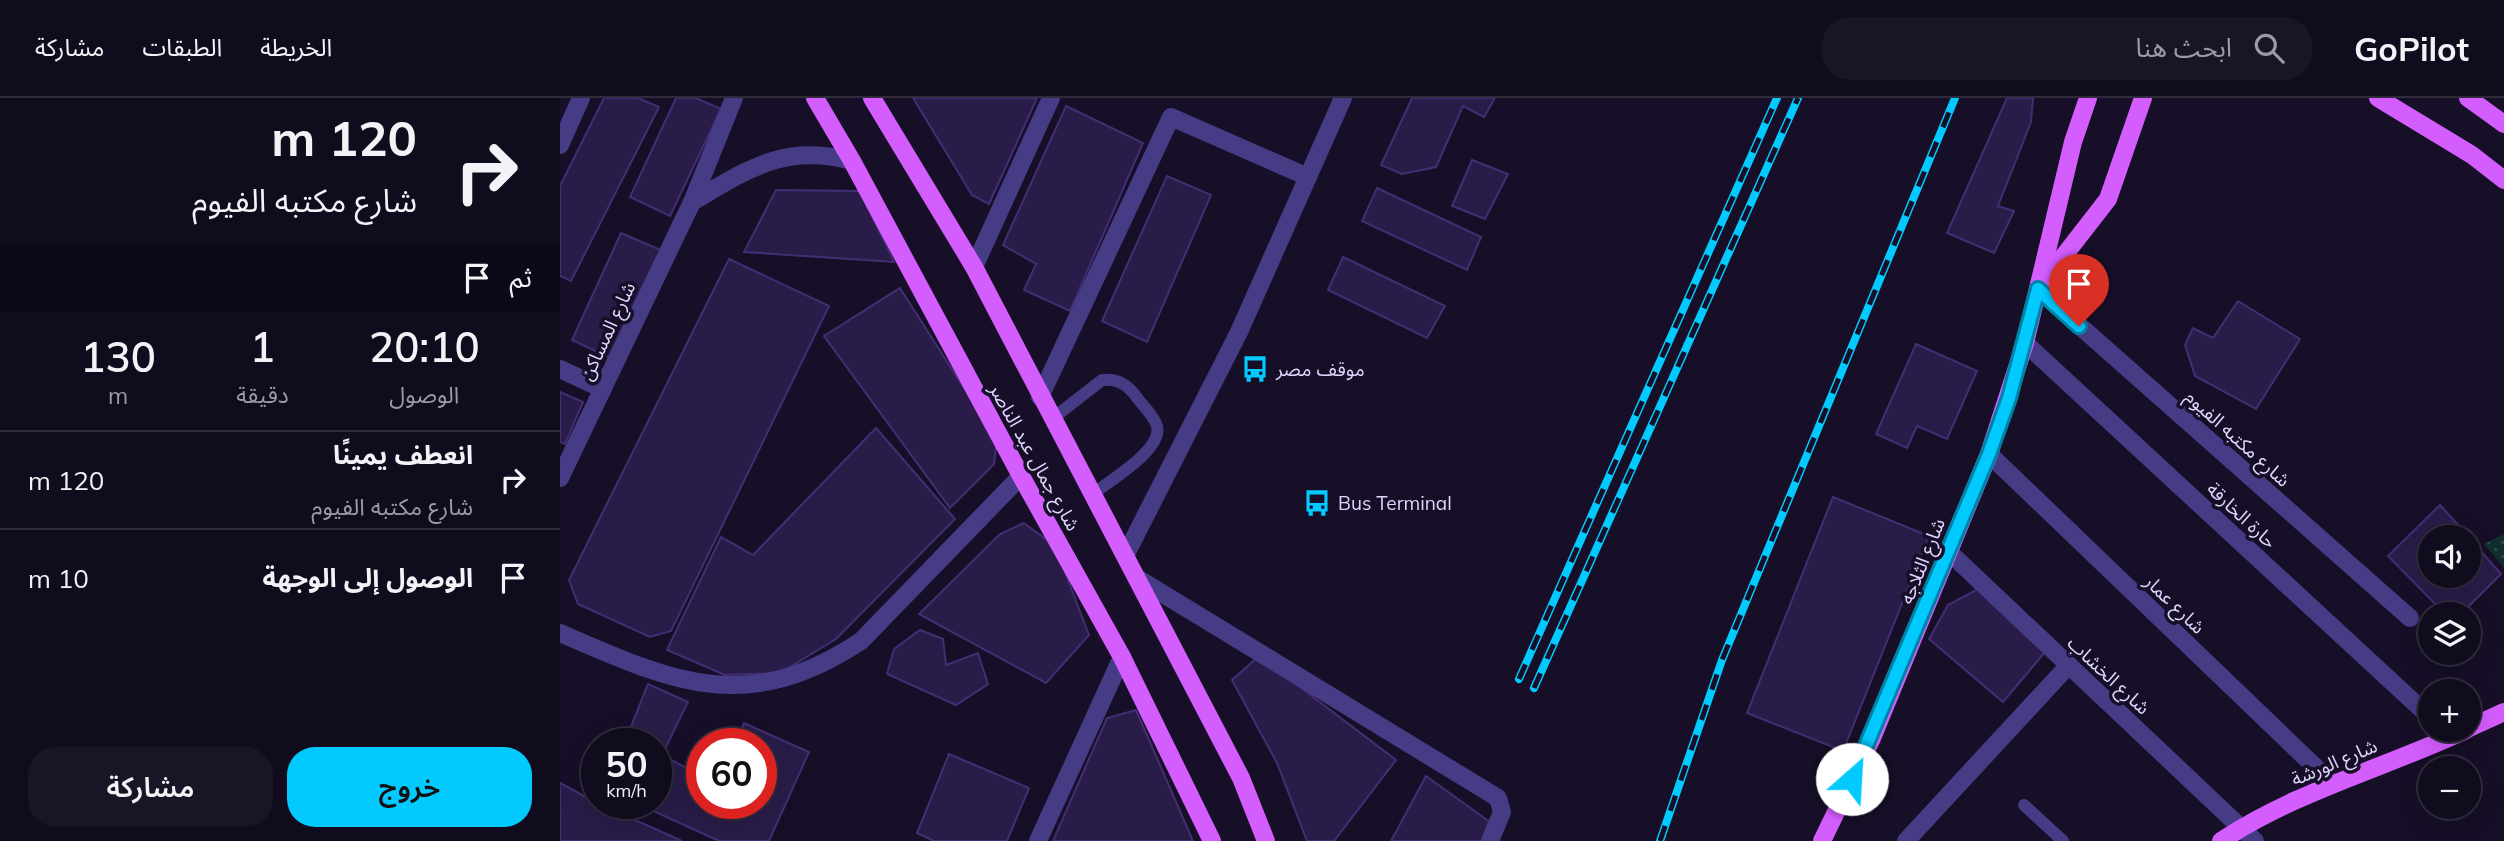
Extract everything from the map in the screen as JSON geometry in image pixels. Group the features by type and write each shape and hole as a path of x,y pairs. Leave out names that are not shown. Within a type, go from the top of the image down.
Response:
{"main road":[{"name":"شارع جمال عبد الناصر","path":"815,98 852,161 1021,476 1122,657 1212,841"},
{"name":"شارع جمال عبد الناصر","path":"872,98 974,267 1241,778 1266,841"},
{"name":"شارع الثلاجه","path":"1822,841 1872,738 1989,454 2025,343 2073,142 2088,98"},
{"name":"شارع الثلاجه","path":"2038,289 2108,199 2143,98"},
{"path":"2378,98 2472,155 2504,180"},
{"path":"2468,98 2504,124"},
{"name":"شارع الورشة","path":"2481,723 2502,716"},
{"name":"شارع الورشة","path":"2221,841 2243,826 2431,742"}],"street":[{"path":"560,145 581,98"},
{"name":"شارع المساكن","path":"560,478 692,202 734,98"},
{"path":"974,267 1051,98"},
{"path":"1126,554 1238,332 1343,98"},
{"path":"1040,397 1171,117 1308,177"},
{"path":"692,202 763,162 785,155 808,153 852,161"},
{"name":"شارع مكتبه الفيوم","path":"2038,289 2410,618"},
{"name":"حارة الخارقة","path":"2025,343 2418,706"},
{"path":"560,369 603,389"},
{"name":"شارع عمار","path":"1989,454 2333,784"},
{"path":"560,633 624,661 690,682 726,686 751,685 798,675 831,661 861,641 1021,476"},
{"name":"شارع الخشاب","path":"1949,552 2068,666 2243,826 2255,841"},
{"path":"1137,578 1498,798 1502,812 1490,841"},
{"path":"1038,841 1122,657"},
{"path":"1906,841 2068,666"}],"lane":[{"path":"1052,419 1102,380 1110,379 1130,389 1156,422 1157,436 1149,451 1093,494"},
{"path":"2024,805 2063,841"}],"green space":[{"path":"2504,534 2504,568 2484,544"}],"building":[{"path":"604,98 638,98 659,107 571,281 560,276 560,186"},
{"path":"676,98 696,98 721,109 670,216 630,197"},
{"path":"913,98 1037,98 989,204 972,195"},
{"path":"1412,98 1495,98 1484,117 1463,106 1436,167 1402,174 1381,165"},
{"path":"2007,98 2033,98 2031,122 1998,206 2014,211 1994,253 1947,233"},
{"path":"1066,106 1143,143 1070,311 1024,290 1036,264 1003,245"},
{"path":"1472,160 1508,174 1485,219 1452,206"},
{"path":"1167,176 1211,195 1147,342 1102,321"},
{"path":"1377,188 1481,237 1467,270 1362,221"},
{"path":"776,190 860,191 894,262 744,252"},
{"path":"621,233 663,251 612,359 572,340"},
{"path":"1343,257 1445,306 1427,338 1328,290"},
{"path":"729,259 829,306 671,631 650,637 578,604 569,580"},
{"path":"900,288 997,440 994,464 950,508 824,336"},
{"path":"2238,301 2300,339 2256,409 2195,376 2185,345 2193,328 2213,338"},
{"path":"1916,344 1977,371 1947,439 1917,426 1907,448 1876,434"},
{"path":"560,392 583,402 565,444 560,442"},
{"path":"876,428 955,519 836,639 780,673 725,675 667,650 721,537 753,555"},
{"path":"1833,497 1929,536 1843,751 1747,713"},
{"path":"2440,505 2458,525 2420,525"},
{"path":"1024,523 1055,546 1089,635 1046,683 919,614 1000,534"},
{"path":"2418,527 2418,587 2388,556"},
{"path":"2481,552 2501,574 2473,602 2433,602 2419,588 2481,588"},
{"path":"1978,589 2045,652 2003,702 1929,639 1948,605"},
{"path":"920,630 943,639 946,665 978,653 988,684 956,705 887,674 894,649"},
{"path":"1259,656 1396,760 1334,841 1307,841 1277,763 1232,680"},
{"path":"648,684 688,702 672,735 672,728 630,728"},
{"path":"1136,710 1193,841 1053,841 1107,718"},
{"path":"744,723 755,728 742,728"},
{"path":"777,738 809,752 769,841 719,841 671,819 672,760 686,768 686,819 777,819"},
{"path":"949,754 1029,788 1007,841 934,841 917,833"},
{"path":"1426,776 1494,825 1486,841 1391,841"},
{"path":"560,783 581,794 581,819 633,819 682,841 560,841"}],"railway":[{"path":"1519,679 1777,98"},
{"path":"1534,688 1798,98"},
{"path":"1660,841 1722,660 1955,98"}],"place":[{"name":"موقف مصر","path":"1255,369"},
{"name":"Bus Terminal","path":"1317,503"}],"route":[{"path":"1852,779 1872,738 1989,454 2009,398 2038,289 2079,326"}]}
